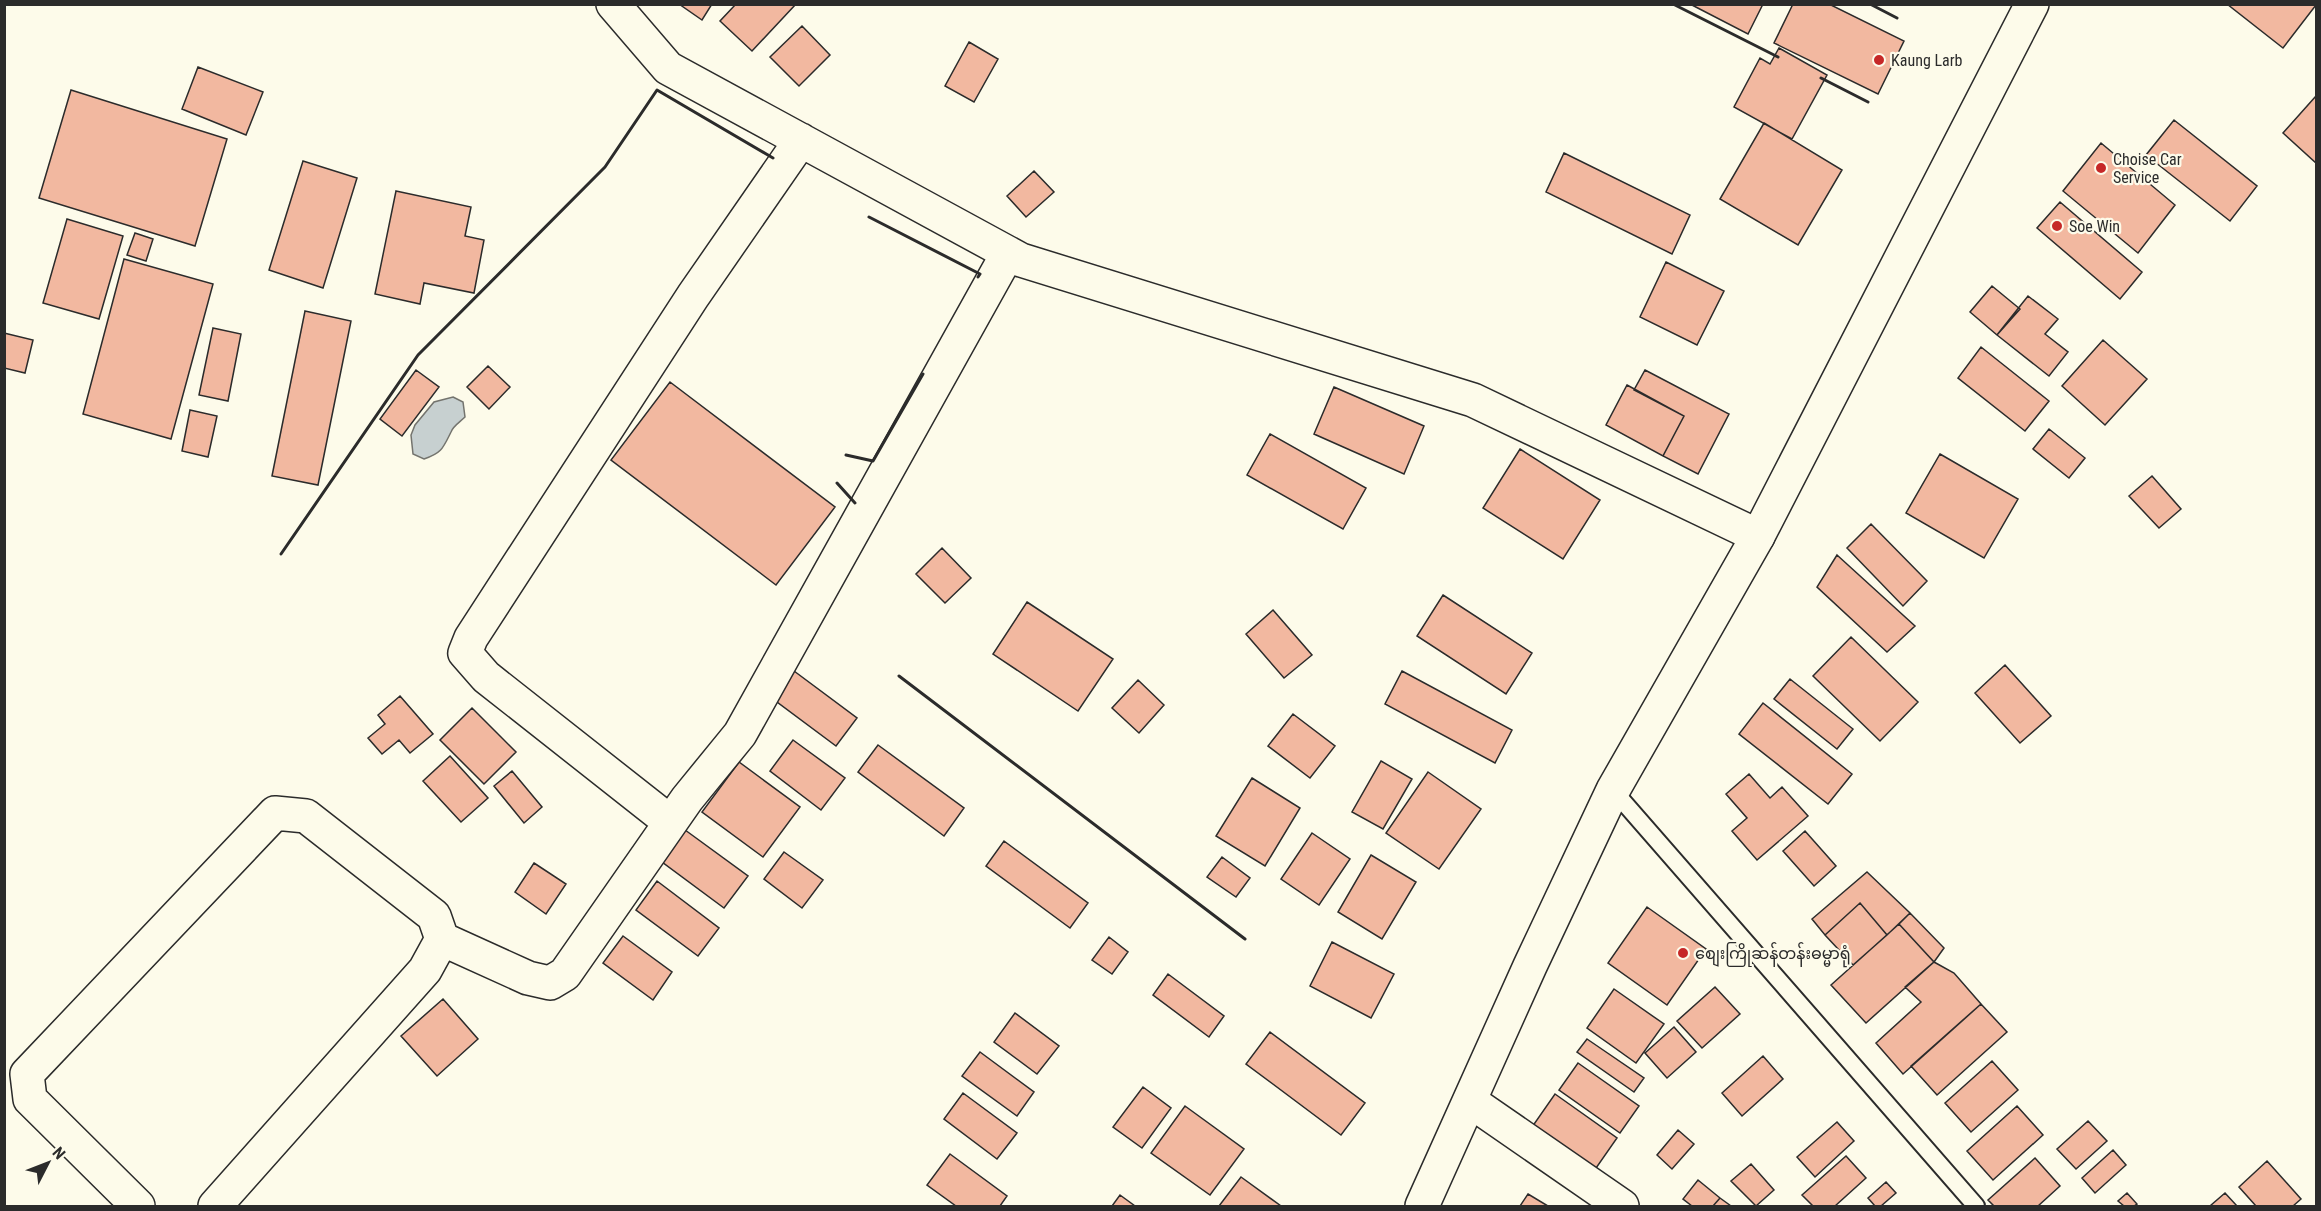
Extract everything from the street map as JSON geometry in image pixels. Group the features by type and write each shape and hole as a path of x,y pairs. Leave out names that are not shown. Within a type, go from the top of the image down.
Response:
{"main road":[{"path":"613,4 668,68 1021,260 1473,400 1758,536"},
{"path":"1422,1206 1613,790 1758,536 2032,4"},
{"path":"670,822 486,677 465,653 471,638 693,296 801,140"},
{"path":"138,1206 30,1099 27,1074 275,813 306,816 434,916 442,939 528,978 550,983 565,974 670,822 740,734 1008,253"},
{"path":"215,1206 425,970 442,939"},
{"path":"1470,1101 1622,1206"}],"lane":[{"path":"1613,790 1976,1206"}],"shaded area":[{"path":"453,397 463,402 465,417 453,428 444,446 438,452 424,459 413,454 411,435 415,425 434,402"}],"building":[{"path":"679,4 712,4 702,20"},
{"path":"736,4 796,4 752,51 720,21"},
{"path":"1690,4 1763,4 1748,34"},
{"path":"1793,4 1829,4 1904,41 1878,94 1774,43"},
{"path":"2227,4 2316,4 2316,5 2283,48"},
{"path":"802,26 830,55 799,86 770,57"},
{"path":"969,42 998,59 974,102 945,86"},
{"path":"1779,48 1827,75 1792,139 1734,107 1760,58 1770,64"},
{"path":"198,67 263,92 246,135 182,109"},
{"path":"71,90 227,139 195,246 39,198"},
{"path":"2316,96 2316,163 2283,133"},
{"path":"2174,120 2257,186 2230,221 2146,155"},
{"path":"1764,123 1842,170 1798,245 1720,199"},
{"path":"2101,143 2175,205 2138,253 2063,191"},
{"path":"1564,153 1690,215 1672,254 1546,192"},
{"path":"303,161 357,178 323,288 269,270"},
{"path":"1034,171 1054,192 1026,217 1007,196"},
{"path":"396,191 471,207 465,236 484,240 474,293 424,283 420,304 375,294"},
{"path":"2060,202 2142,272 2120,299 2037,228"},
{"path":"67,219 123,236 99,319 43,303"},
{"path":"135,233 153,239 146,261 127,255"},
{"path":"124,259 213,284 171,439 83,414"},
{"path":"1666,262 1724,291 1697,345 1640,317"},
{"path":"1992,286 2020,309 1997,335 1970,312"},
{"path":"2028,296 2058,319 2045,334 2068,352 2049,376 1997,335"},
{"path":"305,311 351,321 318,485 272,476"},
{"path":"213,328 241,334 228,401 199,395"},
{"path":"4,333 33,340 25,373 4,368"},
{"path":"2103,340 2147,379 2105,425 2062,386"},
{"path":"1981,347 2049,401 2025,431 1958,378"},
{"path":"488,366 510,387 489,409 467,387"},
{"path":"416,370 439,387 402,436 380,419"},
{"path":"1645,370 1729,414 1698,474 1663,456 1684,416 1634,390"},
{"path":"670,382 835,507 776,585 611,460"},
{"path":"1627,385 1684,416 1663,456 1606,425"},
{"path":"1334,387 1424,426 1404,474 1314,434"},
{"path":"190,410 217,416 208,457 182,451"},
{"path":"2049,429 2085,458 2069,478 2033,449"},
{"path":"1270,434 1366,488 1343,529 1247,475"},
{"path":"1520,449 1600,500 1563,559 1483,508"},
{"path":"1940,454 2018,499 1984,558 1906,513"},
{"path":"2152,476 2181,509 2159,528 2129,496"},
{"path":"1871,524 1927,581 1903,606 1847,548"},
{"path":"942,548 971,578 945,603 916,574"},
{"path":"1837,555 1915,626 1887,652 1817,587"},
{"path":"1443,595 1532,653 1506,694 1417,636"},
{"path":"1027,602 1113,659 1078,711 993,654"},
{"path":"1273,610 1312,655 1284,678 1246,634"},
{"path":"1851,637 1918,702 1880,741 1813,676"},
{"path":"2005,665 2051,716 2020,743 1975,693"},
{"path":"790,668 857,718 836,746 769,696"},
{"path":"1402,671 1512,730 1495,763 1385,704"},
{"path":"1790,679 1853,729 1837,749 1774,699"},
{"path":"1138,680 1164,705 1139,733 1112,708"},
{"path":"400,696 433,734 410,753 399,740 382,754 368,738 385,724 378,715"},
{"path":"1763,703 1852,774 1828,804 1739,734"},
{"path":"472,708 516,752 484,784 440,740"},
{"path":"1293,714 1335,746 1310,778 1268,746"},
{"path":"793,740 845,778 821,810 770,771"},
{"path":"878,745 964,808 944,836 858,772"},
{"path":"450,756 488,798 461,822 423,781"},
{"path":"1381,761 1412,779 1383,829 1352,812"},
{"path":"739,762 800,807 763,857 702,812"},
{"path":"512,771 542,807 524,823 494,786"},
{"path":"1428,772 1481,809 1439,869 1386,833"},
{"path":"1749,774 1770,798 1782,787 1808,816 1757,860 1732,831 1747,818 1726,794"},
{"path":"1252,778 1300,808 1265,866 1216,836"},
{"path":"681,827 748,876 724,908 658,859"},
{"path":"1805,831 1836,866 1814,886 1783,851"},
{"path":"1312,833 1350,859 1319,905 1281,879"},
{"path":"1004,841 1088,903 1070,928 986,866"},
{"path":"784,852 823,880 802,908 764,879"},
{"path":"1371,855 1416,882 1382,939 1338,912"},
{"path":"1222,857 1250,878 1236,897 1207,877"},
{"path":"534,863 566,884 546,914 515,892"},
{"path":"1867,872 1910,913 1887,935 1860,903 1825,935 1812,919"},
{"path":"657,881 719,928 698,956 636,910"},
{"path":"1860,903 1887,935 1853,965 1825,935"},
{"path":"1647,907 1706,949 1667,1005 1608,963"},
{"path":"1910,913 1944,948 1934,962 1899,924"},
{"path":"1899,924 1934,962 1866,1023 1831,985"},
{"path":"623,936 672,972 653,1000 603,963"},
{"path":"1109,937 1128,952 1112,974 1092,960"},
{"path":"1332,942 1394,974 1371,1018 1310,986"},
{"path":"1934,962 1954,973 1981,1004 1903,1074 1876,1043 1921,1002 1905,987"},
{"path":"1168,974 1224,1016 1209,1037 1153,995"},
{"path":"1715,987 1740,1014 1702,1048 1677,1021"},
{"path":"1614,989 1664,1024 1636,1063 1587,1028"},
{"path":"443,999 478,1039 437,1076 401,1036"},
{"path":"1981,1004 2007,1032 1937,1095 1911,1066"},
{"path":"1015,1013 1059,1046 1037,1074 994,1042"},
{"path":"1674,1027 1696,1052 1667,1078 1645,1053"},
{"path":"1270,1032 1365,1103 1341,1135 1246,1064"},
{"path":"1587,1039 1644,1078 1634,1092 1577,1052"},
{"path":"980,1052 1034,1092 1017,1116 962,1076"},
{"path":"1763,1056 1783,1079 1742,1116 1722,1093"},
{"path":"1992,1061 2018,1090 1971,1132 1945,1103"},
{"path":"1578,1063 1639,1106 1620,1133 1559,1090"},
{"path":"1143,1087 1171,1108 1142,1148 1113,1127"},
{"path":"963,1093 1017,1133 997,1159 944,1119"},
{"path":"1555,1094 1617,1138 1594,1171 1532,1127"},
{"path":"1185,1106 1244,1149 1210,1195 1151,1153"},
{"path":"2017,1106 2043,1135 1993,1180 1967,1151"},
{"path":"2088,1121 2107,1141 2076,1169 2057,1149"},
{"path":"1837,1122 1854,1141 1815,1177 1797,1157"},
{"path":"1678,1130 1694,1144 1672,1169 1657,1155"},
{"path":"2113,1150 2126,1165 2095,1193 2082,1178"},
{"path":"950,1154 1007,1196 1000,1206 956,1206 927,1185"},
{"path":"1846,1156 1866,1178 1835,1206 1813,1206 1802,1195"},
{"path":"2035,1158 2060,1186 2038,1206 1994,1206 1988,1200"},
{"path":"2267,1161 2301,1199 2293,1206 2256,1206 2239,1187"},
{"path":"1751,1164 1774,1190 1756,1206 1731,1181"},
{"path":"1241,1177 1281,1206 1219,1206"},
{"path":"1698,1180 1720,1198 1713,1206 1692,1206 1683,1199"},
{"path":"1886,1182 1896,1193 1881,1206 1875,1206 1868,1198"},
{"path":"2127,1193 2137,1204 2124,1206 2118,1201"},
{"path":"2225,1193 2237,1206 2210,1206"},
{"path":"1528,1194 1548,1206 1520,1206"},
{"path":"1120,1195 1135,1206 1112,1206"},
{"path":"1720,1198 1731,1206 1713,1206"}],"wall":[{"path":"1673,4 1778,57"},
{"path":"1870,4 1897,18"},
{"path":"1821,78 1868,102"},
{"path":"281,554 418,355 605,167 657,90 773,158"},
{"path":"869,217 980,274 978,277"},
{"path":"846,455 873,461 923,374"},
{"path":"837,483 855,503"},
{"path":"899,676 1245,939"}],"place":[{"name":"Kaung Larb","path":"1879,60"},
{"name":"Choise Car Service","path":"2101,168"},
{"name":"Soe Win","path":"2057,226"},
{"name":"စျေးကြိုဆန်တန်းဓမ္မာရုံ","path":"1683,953"}]}
